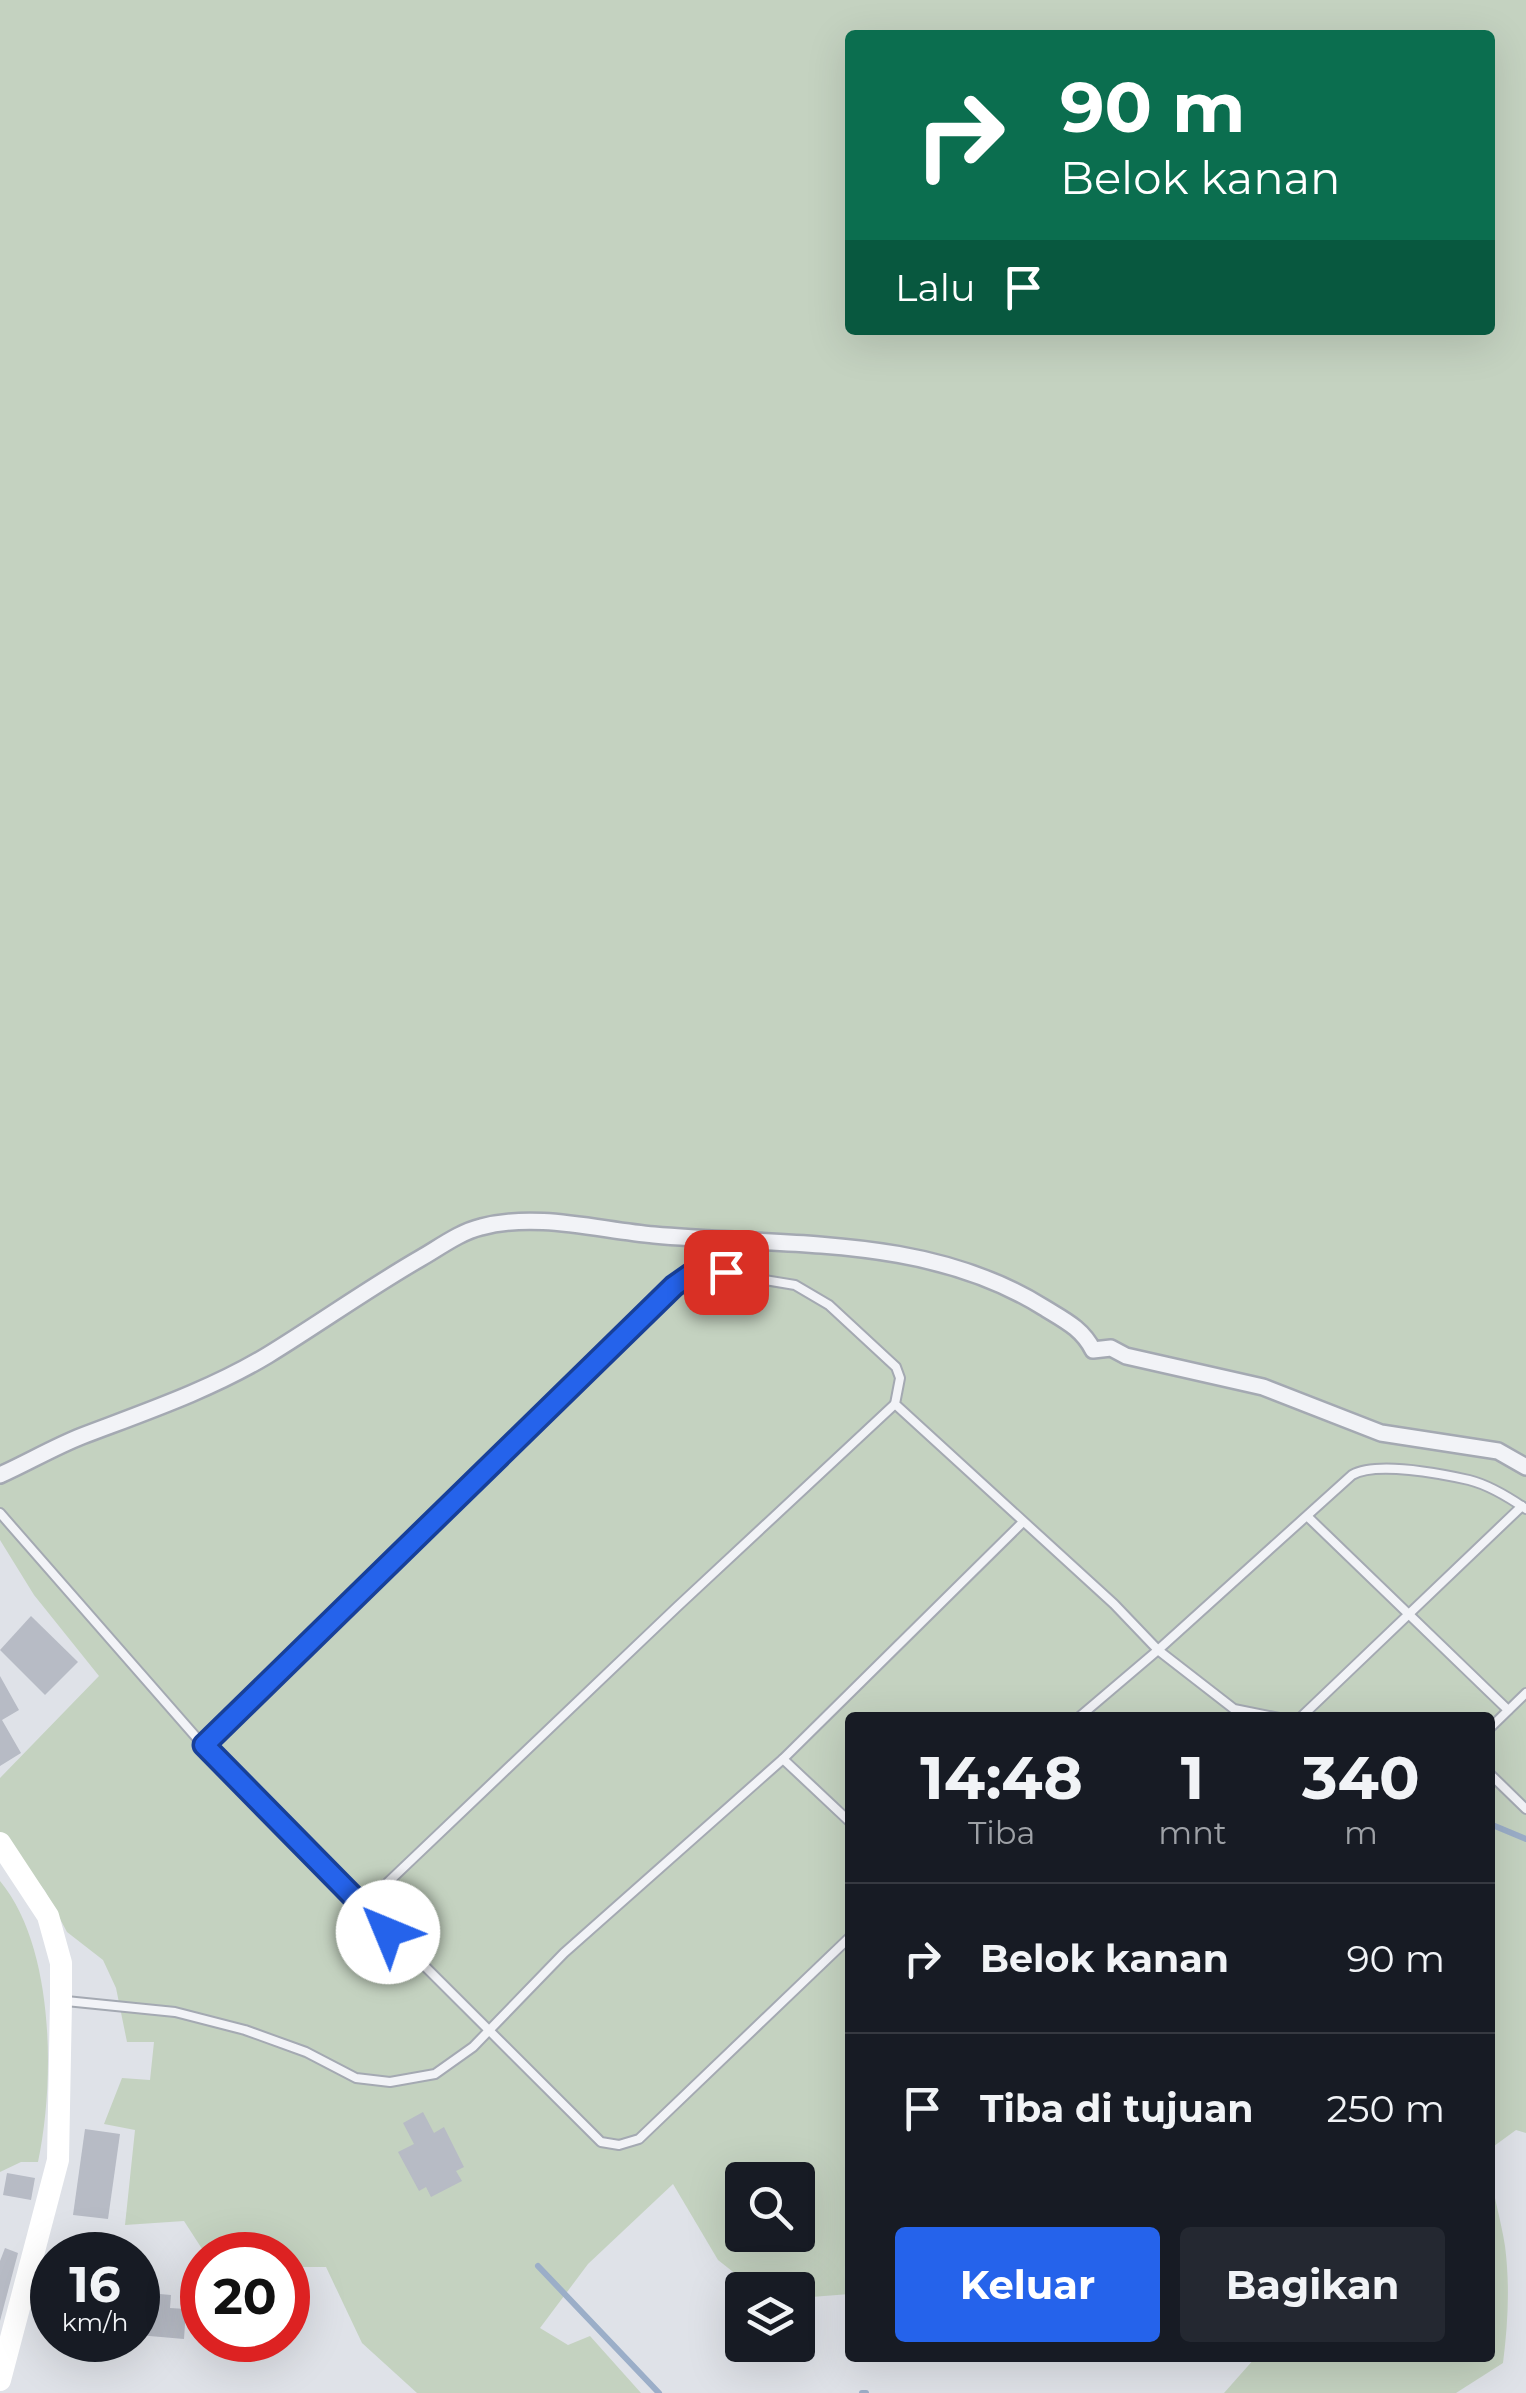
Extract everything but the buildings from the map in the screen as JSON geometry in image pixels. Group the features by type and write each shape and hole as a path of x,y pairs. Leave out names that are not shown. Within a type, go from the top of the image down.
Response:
{"main road":[{"path":"0,1843 48,1916 60,1963 62,2001 58,2160 0,2380"}],"street":[{"path":"0,1476 76,1438 221,1380 268,1355 389,1277 478,1228 520,1222 859,1248 954,1268 1029,1298 1084,1332 1093,1350 1112,1348 1126,1356 1262,1387 1381,1433 1498,1451 1526,1467"}],"lane":[{"path":"204,1745 674,1286 694,1272 726,1272 795,1285 829,1305 896,1367 900,1378 895,1404 362,1907"},
{"path":"895,1404 1114,1604 1158,1650 1234,1709 1249,1712"},
{"path":"1085,1712 1363,1468 1470,1480 1524,1507 1306,1712"},
{"path":"0,1513 204,1745 601,2142 619,2145 640,2139 845,1942"},
{"path":"1308,1517 1508,1710"},
{"path":"62,2001 192,2017 245,2030 306,2052 356,2078 390,2082 434,2074 472,2048 564,1953 784,1759 1022,1523"},
{"path":"1495,1723 1526,1692"},
{"path":"784,1759 845,1817"},
{"path":"1495,1779 1526,1808"}],"green space":[{"path":"0,0 1526,0 1526,2133 1516,2130 1495,2145 1495,1712 845,1712 845,2294 815,2297 815,2272 733,2272 718,2260 673,2184 588,2264 540,2328 568,2345 590,2336 641,2393 417,2393 362,2343 326,2267 310,2267 310,2232 191,2232 184,2221 125,2225 135,2130 104,2124 122,2078 150,2080 154,2042 127,2042 116,1988 103,1960 67,1932 45,1891 0,1833 0,1778 99,1676 34,1595 0,1540"},
{"path":"0,1881 32,1941 41,1978 48,2055 38,2162 21,2162 0,2172"},
{"path":"1495,2198 1507,2261 1503,2363 1456,2393 1224,2393 1251,2362 1495,2362"}],"waterway":[{"path":"1495,1826 1526,1839"},
{"path":"538,2266 659,2393"}],"route":[{"path":"388,1932 204,1745 674,1286 694,1272 726,1272"}]}
